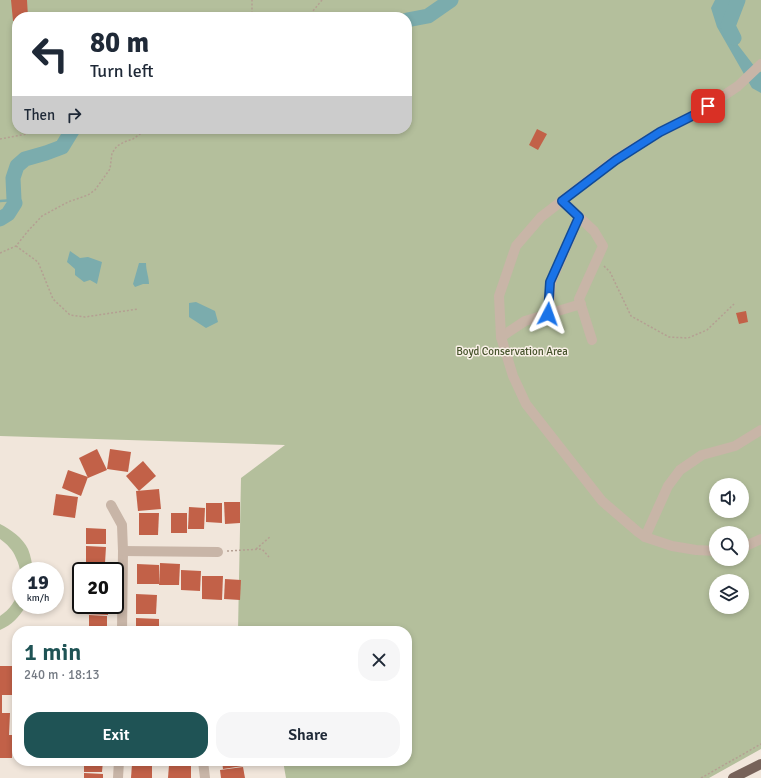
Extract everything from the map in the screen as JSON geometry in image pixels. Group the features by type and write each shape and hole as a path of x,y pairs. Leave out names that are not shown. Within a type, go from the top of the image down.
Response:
{"main road":[{"path":"733,778 760,767"}],"street":[{"path":"709,551 672,546 645,537 602,501 526,404 512,376 501,337 499,296 516,246 541,217 616,160 660,132 698,113 738,86 761,64"},
{"path":"562,201 594,231 603,246 579,299 592,340"},
{"path":"548,314 550,282 579,217"},
{"path":"501,337 525,321 581,304"},
{"path":"645,537 668,486 680,470 702,455 735,446 761,430"},
{"path":"111,505 122,526 122,626"},
{"path":"749,545 761,539"},
{"path":"123,551 218,552"},
{"path":"118,778 119,766"},
{"path":"204,766 205,778"}],"path":[{"path":"252,0 252,12"},
{"path":"312,12 322,0"},
{"path":"0,140 27,134"},
{"path":"0,254 16,246 42,216 68,202 88,195 95,190 110,169 112,153 117,146 140,134"},
{"path":"16,246 38,262 54,299 70,315 85,317 138,309"},
{"path":"597,260 610,272 631,316 669,337 688,338 707,330 734,304"},
{"path":"256,549 271,536"},
{"path":"218,552 262,549 269,557"},
{"path":"702,778 761,744"}],"green space":[{"name":"Boyd Conservation Area","path":"0,0 761,0 761,749 709,778 286,778 284,766 412,766 412,626 238,626 241,478 285,445 0,436"},
{"path":"0,524 8,528 23,541 28,549 31,562 18,562 13,552 0,539"},
{"path":"12,605 12,614 20,614 15,620 0,630 0,616"}],"water":[{"path":"715,0 740,0 734,7 730,19 738,45 758,71 761,72 761,93 752,88 717,27 711,8"},
{"path":"70,251 80,258 88,257 102,262 97,284 90,280 84,282 75,275 75,269 67,262"},
{"path":"139,263 146,263 149,284 143,284 135,287 133,284"},
{"path":"196,302 215,311 218,322 206,328 189,317 189,303"}],"building":[{"path":"11,0 27,0 28,12 12,12"},
{"path":"537,129 547,134 538,150 529,145"},
{"path":"746,311 748,322 739,324 736,313"},
{"path":"97,449 107,470 88,478 79,458"},
{"path":"110,449 131,452 128,472 107,469"},
{"path":"143,461 156,476 139,491 126,476"},
{"path":"68,470 88,477 81,496 62,488"},
{"path":"159,489 161,509 138,511 136,491"},
{"path":"56,494 78,497 75,518 53,515"},
{"path":"224,502 240,502 240,523 225,524"},
{"path":"206,503 222,503 222,523 206,522"},
{"path":"189,507 205,508 204,529 188,529"},
{"path":"139,513 159,513 158,535 139,535"},
{"path":"171,513 187,513 187,533 171,533"},
{"path":"86,528 106,529 106,544 86,544"},
{"path":"86,546 106,547 105,562 86,562"},
{"path":"160,563 180,564 179,585 159,585"},
{"path":"137,564 159,565 159,584 137,584"},
{"path":"181,570 201,571 200,591 181,590"},
{"path":"202,576 223,576 222,600 202,599"},
{"path":"225,579 241,580 240,600 224,599"},
{"path":"136,594 157,595 156,614 136,614"},
{"path":"86,614 108,614 108,615"},
{"path":"89,615 107,616 107,626 89,626"},
{"path":"136,618 159,619 159,626 136,626"},
{"path":"0,666 12,666 12,695 2,695 2,713 10,713 9,735 12,735 12,758 0,758"},
{"path":"84,766 103,766 102,772 84,772"},
{"path":"132,766 152,766 152,778 131,778"},
{"path":"169,766 191,766 191,778 168,778"},
{"path":"223,766 243,766 223,769"},
{"path":"243,767 245,778 221,778 220,770"},
{"path":"84,773 103,774 103,778 84,778"}],"waterway":[{"path":"412,19 428,16 451,0"},
{"path":"734,38 728,26 738,0"},
{"path":"0,219 8,214 15,203 13,178 17,166 25,159 62,147 70,134"},
{"path":"0,201 14,200"}],"route":[{"path":"548,314 550,282 579,217 562,201 616,160 660,132 698,113 708,106"}]}
